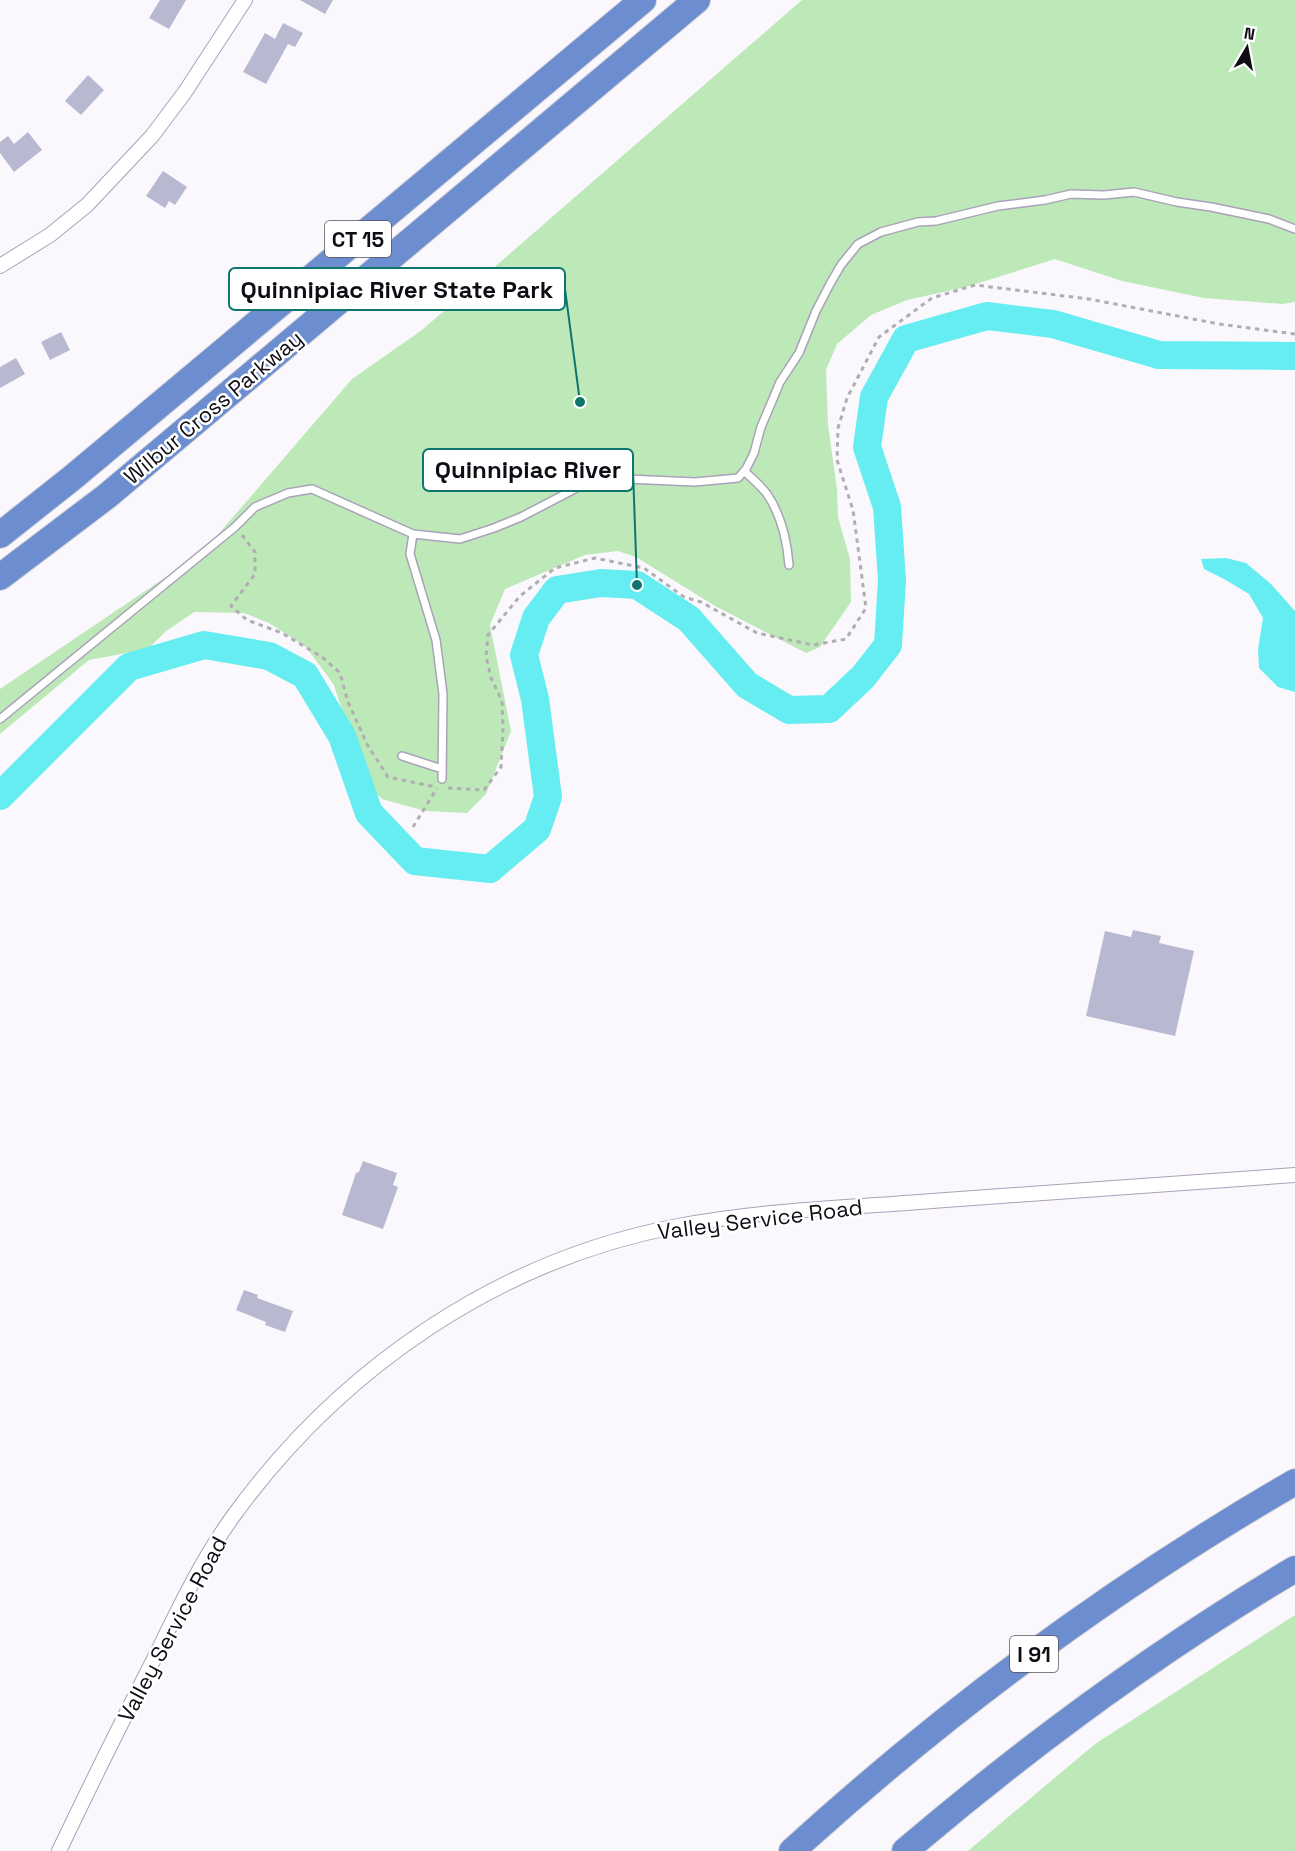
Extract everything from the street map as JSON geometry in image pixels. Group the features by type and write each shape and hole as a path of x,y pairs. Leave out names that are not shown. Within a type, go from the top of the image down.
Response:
{"highway":[{"name":"Wilbur Cross Parkway","path":"0,535 72,478 643,0"},
{"name":"Wilbur Cross Parkway","path":"0,577 107,496 697,0"},
{"name":"I 91","path":"792,1851 898,1760 1021,1664 1172,1558 1295,1482"},
{"path":"905,1851 1076,1715 1214,1619 1295,1569"}],"street":[{"path":"0,266 50,235 87,205 152,136 185,92 244,0"},
{"name":"Valley Service Road","path":"58,1851 196,1575 246,1500 307,1428 355,1382 409,1340 475,1299 532,1271 601,1245 702,1221 1295,1175"}],"lane":[{"path":"0,719 235,527 255,507 288,494 312,489 413,534 460,539 521,517 590,481 605,478 695,482 738,478 754,453 761,427 780,382 799,353 816,311 841,265 858,244 881,232 998,206 1071,194 1104,195 1134,192 1269,219 1295,229"},
{"path":"744,471 767,493 780,518 789,565"},
{"path":"413,534 410,554 436,640 439,659 444,717 442,779"},
{"path":"402,756 442,769"}],"path":[{"path":"235,527 255,552 255,574 231,606 247,620 282,633 322,657 340,673 348,702 368,746 388,777 438,788 484,790 501,767 503,729 502,701 491,678 486,656 488,635 520,596 555,568 595,558 644,568 684,597 700,602 757,633 813,645 846,639 866,608 854,510 837,460 838,428 847,398 879,337 932,298 975,285 1089,299 1219,324 1295,334"},
{"path":"413,826 442,779"}],"green space":[{"path":"802,0 1295,0 1295,302 1283,304 1204,298 1122,281 1055,259 966,287 907,300 871,315 837,344 826,370 828,425 837,489 838,517 850,559 851,602 820,647 806,653 715,606 636,557 618,551 585,555 505,589 490,625 511,731 486,794 467,813 425,811 382,799 365,783 334,685 306,647 269,623 244,613 194,612 165,632 148,649 89,660 0,734 0,689 203,552 352,379 422,330"},
{"path":"1295,1615 1295,1851 968,1851 1095,1744"}],"water":[{"path":"1226,558 1246,563 1271,584 1295,611 1295,692 1278,687 1259,668 1258,649 1263,618 1249,594 1204,569 1201,559"}],"building":[{"path":"160,0 186,0 169,29 149,18"},
{"path":"300,0 333,0 325,14"},
{"path":"283,23 303,33 295,47 288,44 266,84 243,72 265,33 275,39"},
{"path":"88,75 104,90 81,115 65,101"},
{"path":"28,132 42,150 14,172 0,153 0,142 8,136 14,144"},
{"path":"163,171 187,187 175,205 169,201 165,208 146,196"},
{"path":"61,332 70,350 50,360 41,342"},
{"path":"16,358 25,374 0,388 0,367"},
{"path":"1133,930 1161,936 1159,943 1194,951 1175,1036 1086,1016 1105,931 1131,937"},
{"path":"363,1161 397,1173 393,1185 398,1187 383,1229 342,1215 356,1173 359,1172"},
{"path":"244,1290 258,1295 257,1298 293,1311 285,1332 265,1325 266,1322 236,1310"}],"waterway":[{"path":"0,796 129,667 204,645 269,656 305,675 342,736 369,813 415,861 490,869 537,829 548,797 535,699 524,655 536,618 557,590 601,583 637,585 689,619 747,685 789,710 829,709 863,677 888,645 892,580 887,507 867,447 874,397 906,339 987,316 1053,324 1159,355 1295,356"}],"place":[{"name":"Quinnipiac River State Park","path":"580,402"},
{"name":"Quinnipiac River","path":"637,585"}]}
